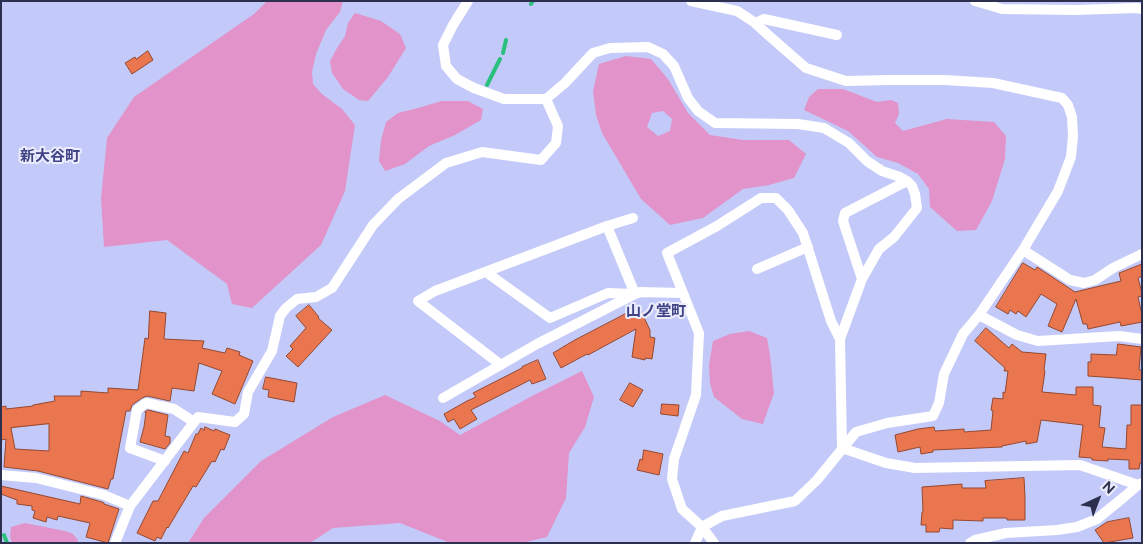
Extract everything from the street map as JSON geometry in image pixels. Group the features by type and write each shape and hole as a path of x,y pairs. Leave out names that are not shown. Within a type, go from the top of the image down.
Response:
{"street":[{"path":"468,1 452,26 443,45 446,66 457,79 474,88 504,99 546,99 565,83 593,53 610,48 648,47 663,54 674,66 688,98 698,112 715,122 798,124 824,128 849,142 867,161 882,171 900,176 912,186 916,194 917,208 894,237 879,250 862,279 840,339 842,448"},
{"path":"691,1 737,11 756,23 806,68 846,81 945,80 992,83 1062,98 1068,105 1072,117 1073,136 1071,157 1058,191 1023,250 963,334 944,374 939,403 933,416 888,423 856,432 817,480 795,501 722,516 702,527 695,543"},
{"path":"975,1 1002,9 1142,9"},
{"path":"756,23 764,18 837,35"},
{"path":"114,543 130,506 198,417 235,422 244,414 248,392 272,351 280,316 286,308 297,299 316,297 332,288 373,225 398,199 446,162 482,152 541,160 556,143 558,126 546,99"},
{"path":"862,279 843,221 844,213 907,181"},
{"path":"714,543 702,527 682,509 672,479 674,459 696,395 699,333 667,253 717,226 762,198 776,198 788,210 803,233 831,321 840,339"},
{"path":"501,365 418,301 435,291 633,218"},
{"path":"607,226 635,294"},
{"path":"757,269 808,247"},
{"path":"1023,250 1070,280 1084,283 1095,280 1113,268 1142,254"},
{"path":"490,274 550,318 608,293 635,294"},
{"path":"443,398 537,344 635,294 640,292 683,292"},
{"path":"979,314 1017,335 1038,341 1120,336 1142,339"},
{"path":"165,461 130,448 137,410 146,403 174,409 194,422"},
{"path":"842,448 886,463 915,468 1080,465 1140,484"},
{"path":"1,475 36,478 104,494 130,506"},
{"path":"970,543 975,540 1006,533 1057,530 1077,526 1097,519 1140,484"}],"shaded area":[{"path":"267,1 343,1 340,12 326,30 316,54 312,72 313,84 322,94 342,109 355,125 345,191 321,245 252,308 232,304 227,284 167,240 104,247 101,198 107,138 134,97 254,14"},
{"path":"355,13 381,21 400,34 406,48 388,77 368,101 359,100 343,89 332,73 330,61 345,36 348,23"},
{"path":"626,56 651,59 668,79 688,113 710,135 743,140 789,140 806,154 794,178 769,185 743,189 703,218 670,225 641,199 602,133 596,115 593,91 599,64","holes":["663,111 672,119 670,131 658,136 647,127 652,113"]},
{"path":"818,89 843,89 877,102 891,100 898,103 899,114 895,123 903,131 947,119 994,122 1006,136 1005,159 992,201 976,230 957,231 930,207 929,189 918,174 898,163 877,157 848,131 804,110 809,97"},
{"path":"442,101 468,101 483,109 481,120 455,135 429,146 405,164 385,171 379,161 381,140 386,122 398,113"},
{"path":"749,331 767,338 770,355 774,393 763,424 742,419 714,397 710,383 709,365 713,341 730,334"},
{"path":"582,371 594,397 585,427 569,453 566,498 547,537 522,543 450,543 400,523 333,528 310,543 188,543 204,518 261,461 333,417 385,395 440,421 460,435"},
{"path":"25,523 73,534 78,540 77,543 12,543 10,536 11,527"}],"building":[{"path":"148,51 153,60 132,74 125,63 135,57 136,59"},
{"path":"1023,263 1035,270 1037,267 1075,292 1121,281 1119,273 1142,264 1142,276 1138,278 1142,296 1138,297 1142,322 1121,326 1120,322 1088,329 1087,324 1083,324 1076,299 1062,332 1048,326 1057,304 1041,294 1026,317 1018,311 1016,314 1010,310 1008,314 996,307"},
{"path":"309,305 318,318 332,330 298,367 286,356 293,349 290,346 306,328 296,316"},
{"path":"639,307 650,330 650,337 655,338 652,359 645,358 645,360 632,357 636,329 561,368 553,353"},
{"path":"150,311 166,313 164,339 204,341 202,348 225,353 227,348 240,352 239,355 253,361 235,404 212,394 222,371 199,363 194,391 172,388 170,401 147,396 132,405 130,411 126,411 113,479 111,479 108,489 38,471 4,467 6,439 1,440 1,407 6,406 6,409 33,406 55,401 54,396 81,396 81,391 108,393 108,388 138,390 145,338 148,339","holes":["49,424 49,451 15,449 11,428"]},
{"path":"986,328 1009,348 1012,344 1022,352 1046,354 1042,392 1076,395 1076,387 1093,387 1093,405 1101,406 1099,427 1105,428 1102,447 1126,449 1127,425 1131,425 1131,405 1142,405 1142,463 1140,463 1139,469 1129,469 1129,460 1108,459 1108,461 1079,457 1083,425 1041,420 1037,442 1026,444 1026,441 1002,447 933,450 933,452 921,454 920,447 898,452 895,435 918,429 934,427 935,431 964,429 964,432 991,430 993,398 1003,399 1008,371 1004,371 1005,368 975,341"},
{"path":"1118,344 1141,347 1139,370 1142,370 1142,380 1088,376 1088,362 1091,362 1091,354 1116,355"},
{"path":"538,360 546,379 532,384 530,380 471,410 477,419 460,429 454,419 448,422 444,414 476,397 473,393"},
{"path":"266,377 297,383 294,402 268,397 269,390 263,389"},
{"path":"630,383 643,390 633,407 620,400"},
{"path":"662,404 679,405 678,416 661,414"},
{"path":"148,410 168,415 165,436 170,437 170,443 165,449 140,442 145,412"},
{"path":"205,427 230,435 224,450 221,449 215,462 212,461 196,487 193,486 161,539 157,537 155,541 137,533 153,501 158,501 184,451 188,453 196,434 198,434 201,428 204,430"},
{"path":"644,450 663,454 659,475 637,470"},
{"path":"1024,478 1025,520 983,518 983,521 953,520 953,529 940,528 939,532 926,532 926,525 921,525 923,512 922,487 962,484 962,488 986,488 985,481"},
{"path":"1,486 80,504 81,496 119,509 108,543 86,537 90,523 58,516 57,520 47,517 46,522 33,518 35,511 32,510 32,506 17,504 17,500 1,494"},
{"path":"1129,518 1133,538 1104,543 1095,530 1107,522"}],"waterway":[{"path":"503,53 506,40"},
{"path":"487,85 500,59"},
{"path":"4,535 7,543"}],"district":[{"name":"新大谷町","path":"50,157"},
{"name":"山ノ堂町","path":"656,312"}]}
